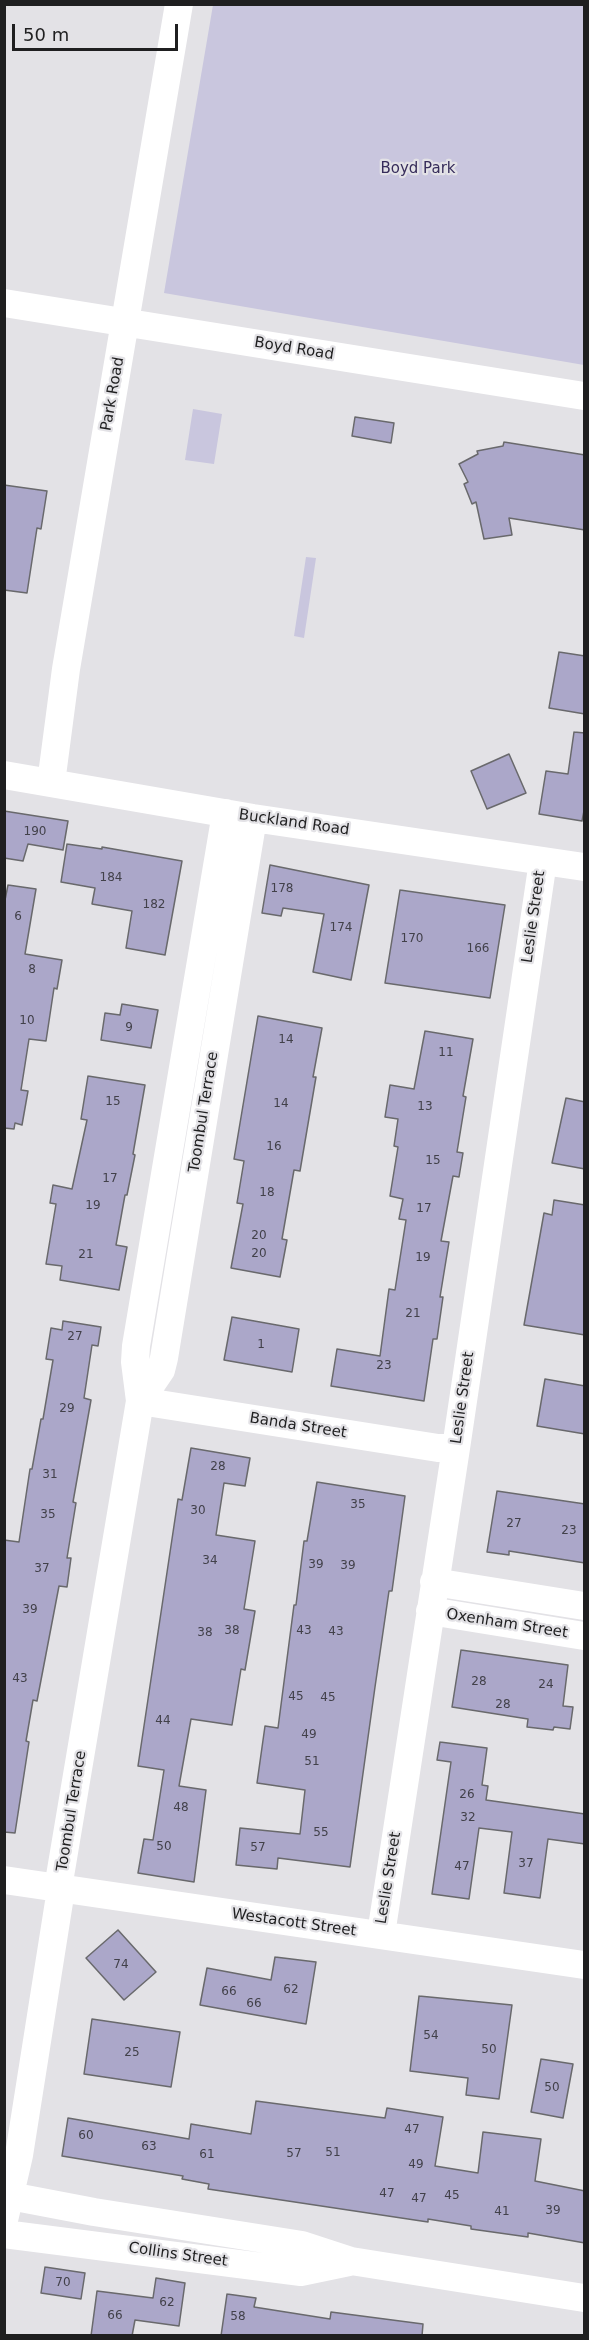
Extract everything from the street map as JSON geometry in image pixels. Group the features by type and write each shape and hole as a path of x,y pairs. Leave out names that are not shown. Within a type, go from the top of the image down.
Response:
{"street":[{"name":"Park Road","path":"51,783 66,669 179,4"},
{"name":"Boyd Road","path":"4,303 585,396"},
{"name":"Buckland Road","path":"4,775 239,815 585,867"},
{"name":"Toombul Terrace","path":"8,2208 19,2155 140,1401 135,1362 136,1346 239,815"},
{"name":"Leslie Street","path":"381,1934 543,861"},
{"name":"Banda Street","path":"140,1401 438,1448 456,1448"},
{"name":"Oxenham Street","path":"434,1582 585,1606"},
{"name":"Oxenham Street","path":"430,1611 585,1636"},
{"name":"Westacott Street","path":"4,1880 585,1965"},
{"name":"Collins Street","path":"8,2208 94,2212 302,2245 351,2262 585,2298"},
{"name":"Collins Street","path":"4,2234 301,2272 351,2262"}],"green space":[{"name":"Boyd Park","path":"213,5 584,5 584,365 164,293"},
{"path":"193,409 222,414 214,464 185,460"},
{"path":"306,557 316,558 304,638 294,636"}],"building":[{"path":"355,417 394,423 391,443 352,436"},
{"path":"504,442 585,455 585,530 509,518 512,535 484,539 476,502 472,504 464,484 468,482 459,464 478,454 477,451 503,446"},
{"path":"4,485 47,491 41,529 37,528 27,593 4,590"},
{"path":"559,652 585,656 585,714 549,708"},
{"path":"574,732 585,733 585,806 582,821 539,814 546,771 568,774"},
{"path":"509,754 526,793 487,809 471,771"},
{"path":"4,811 68,821 63,850 28,844 23,861 4,858"},
{"path":"67,844 102,849 102,847 182,861 165,955 126,948 132,911 92,904 95,888 61,882"},
{"path":"270,865 369,885 351,980 313,972 324,914 283,908 281,916 262,913"},
{"path":"8,885 36,889 25,954 62,960 57,989 54,988 46,1041 29,1039 21,1090 28,1091 22,1125 15,1123 14,1129 4,1128 4,905"},
{"path":"400,890 505,905 490,998 385,983"},
{"path":"122,1004 158,1010 151,1048 101,1040 105,1013 120,1015"},
{"path":"258,1016 322,1028 300,1171 294,1170 282,1239 287,1240 280,1277 231,1268 243,1204 237,1203 244,1161 234,1159"},
{"path":"425,1031 473,1039 463,1096 466,1097 457,1152 463,1153 459,1177 453,1176 441,1241 449,1242 440,1297 443,1297 437,1339 433,1339 424,1401 331,1386 337,1349 380,1356 389,1289 395,1290 406,1220 399,1219 403,1199 390,1196 398,1147 394,1146 398,1119 385,1117 390,1085 414,1089"},
{"path":"88,1076 145,1085 133,1154 135,1155 116,1245 127,1247 119,1290 60,1280 62,1266 46,1264 56,1204 50,1203 53,1185 72,1189 87,1120 81,1119"},
{"path":"566,1098 585,1102 585,1169 552,1163"},
{"path":"554,1200 585,1205 585,1335 524,1325 544,1213 552,1215"},
{"path":"232,1317 299,1329 292,1372 224,1360"},
{"path":"63,1321 101,1327 98,1346 92,1345 84,1398 91,1400 73,1502 76,1503 67,1558 71,1558 67,1587 59,1586 37,1701 33,1700 15,1833 4,1832 4,1540 19,1542 30,1469 32,1469 41,1419 43,1419 53,1360 46,1359 51,1328 62,1330"},
{"path":"545,1379 585,1386 585,1434 537,1426"},
{"path":"191,1448 250,1458 245,1486 224,1483 216,1535 255,1541 244,1609 255,1611 245,1670 241,1669 232,1725 191,1719 179,1786 206,1790 194,1882 138,1873 144,1839 153,1840 164,1770 138,1766 178,1499 182,1500"},
{"path":"317,1482 405,1496 392,1591 389,1591 350,1867 278,1858 277,1869 236,1865 240,1828 300,1834 305,1790 257,1783 265,1726 278,1728 304,1541 307,1541"},
{"path":"497,1491 585,1504 585,1563 509,1551 509,1555 487,1552"},
{"path":"461,1650 568,1665 563,1706 573,1707 570,1729 527,1727 528,1719 452,1707"},
{"path":"440,1742 487,1748 482,1785 488,1786 486,1800 585,1814 585,1844 548,1839 540,1898 504,1893 512,1832 479,1828 469,1899 432,1894 451,1762 437,1760"},
{"path":"118,1930 156,1972 124,2000 86,1958"},
{"path":"275,1957 316,1962 306,2024 200,2005 207,1968 271,1980"},
{"path":"419,1996 512,2005 499,2099 466,2095 468,2078 410,2071"},
{"path":"92,2019 180,2032 171,2087 84,2074"},
{"path":"541,2059 573,2064 563,2118 531,2112"},
{"path":"256,2101 385,2118 387,2108 443,2117 435,2166 478,2173 483,2132 541,2139 535,2181 585,2191 585,2243 528,2233 528,2237 471,2229 471,2226 428,2219 428,2222 208,2189 209,2184 182,2179 183,2176 62,2156 68,2118 189,2139 191,2124 251,2134"},
{"path":"45,2267 85,2273 81,2299 41,2293"},
{"path":"156,2278 185,2283 179,2326 135,2320 132,2336 91,2336 97,2291 153,2298"},
{"path":"227,2294 256,2298 254,2307 330,2319 331,2312 423,2324 422,2336 221,2336"}]}
